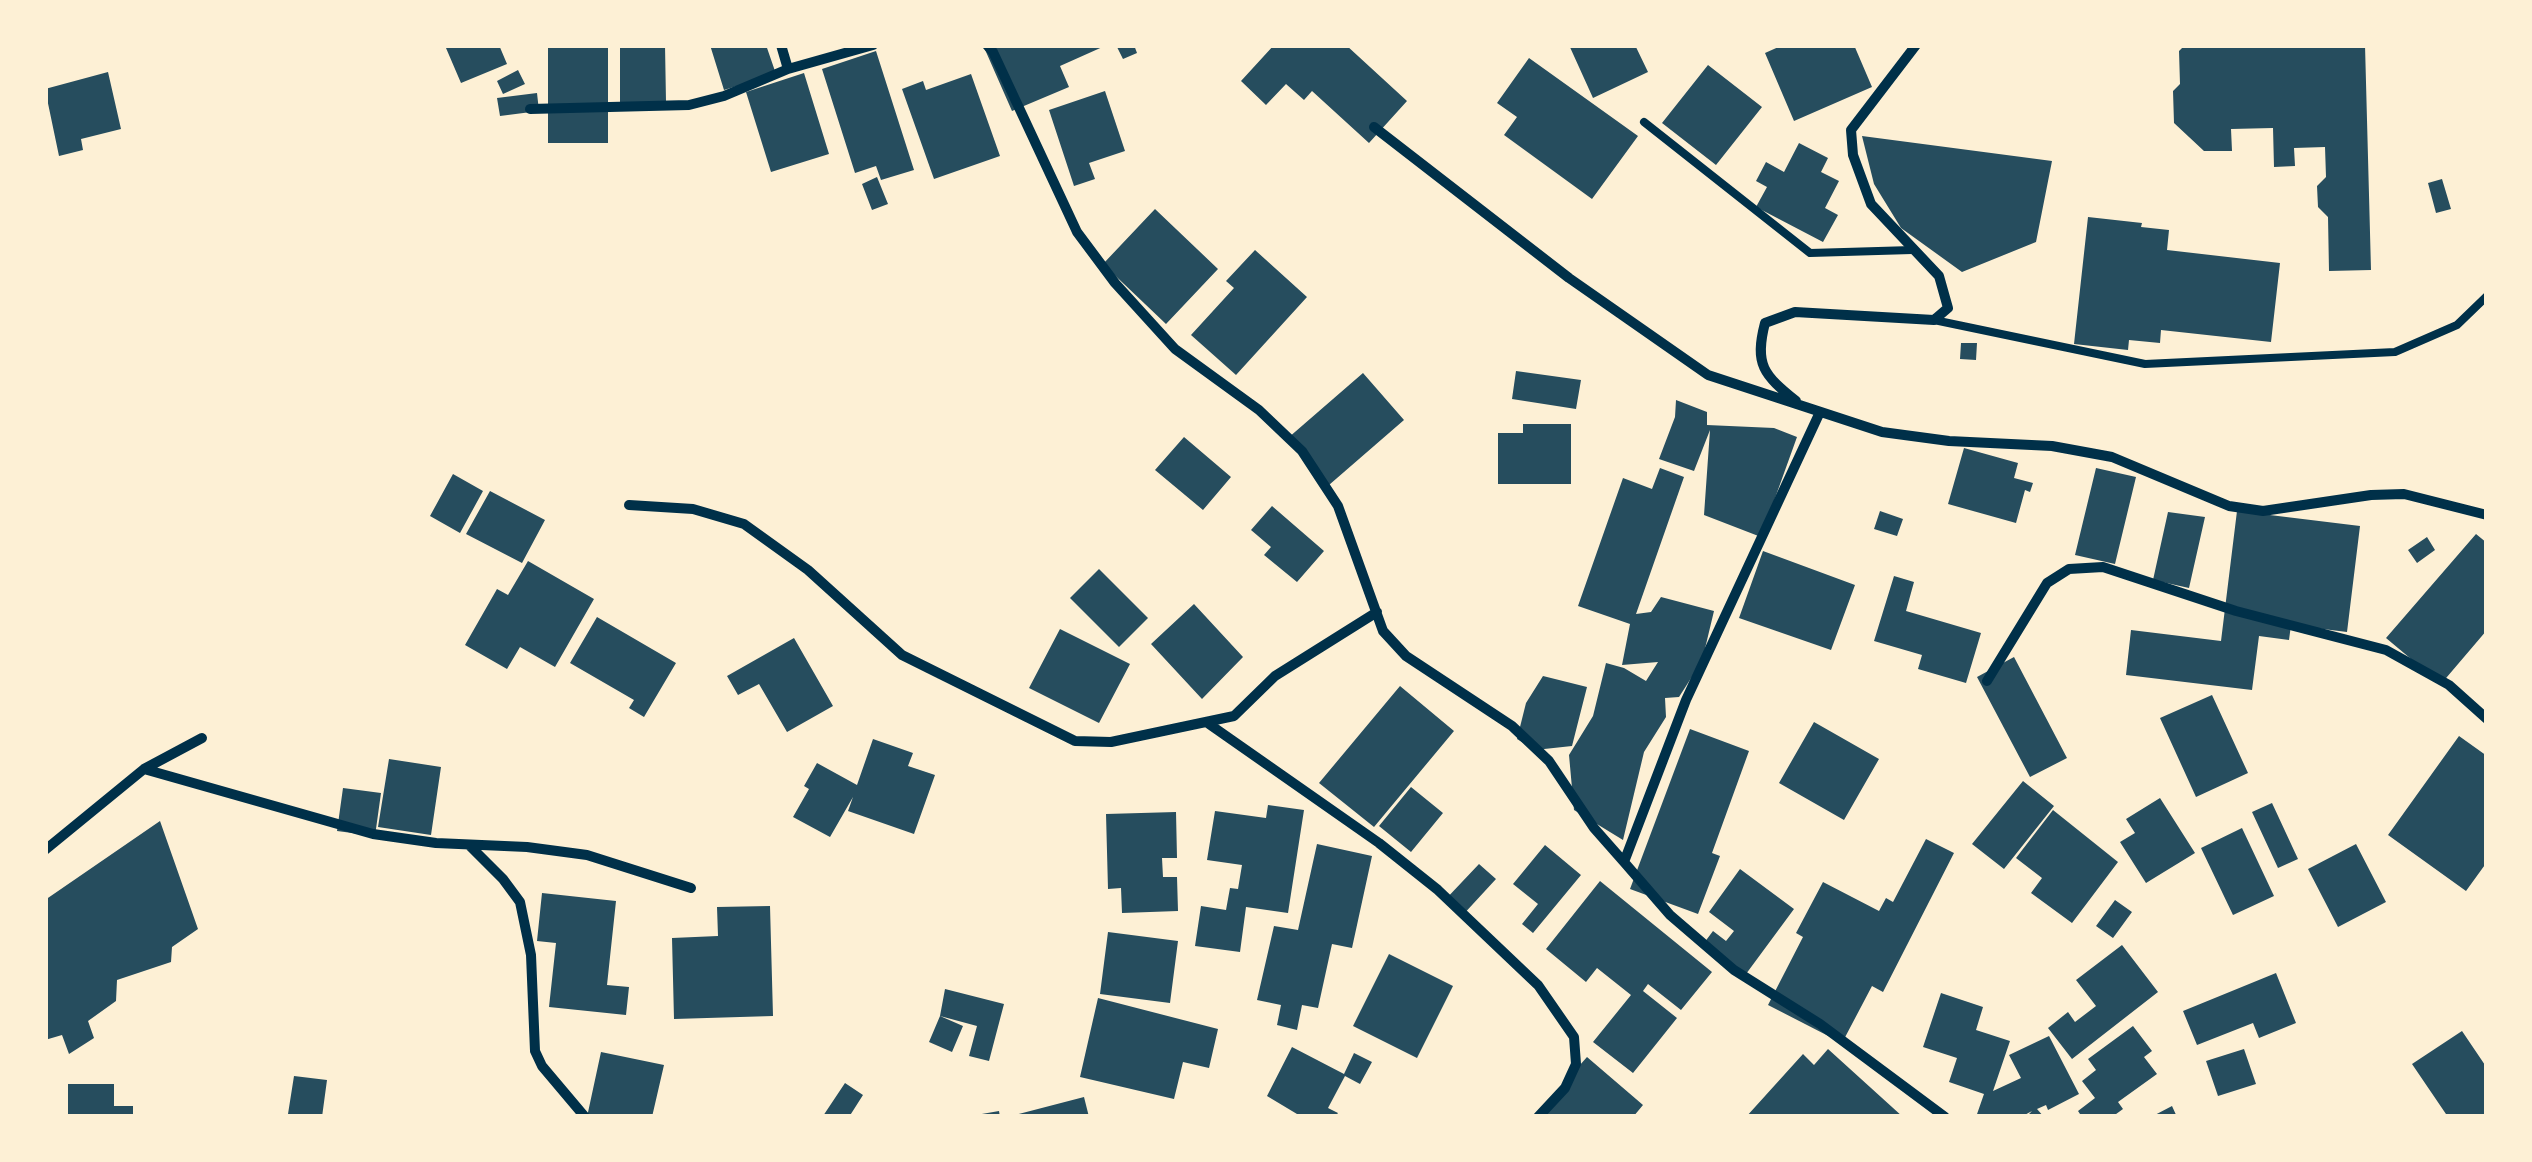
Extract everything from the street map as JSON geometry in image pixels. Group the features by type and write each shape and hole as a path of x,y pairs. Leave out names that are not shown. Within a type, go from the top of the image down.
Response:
{"street":[{"path":"781,45 788,69"},
{"path":"530,110 689,104 724,96 788,69 873,45"},
{"path":"987,45 1077,232 1115,282 1175,350 1258,410 1302,452 1338,506 1383,631 1406,656 1512,726 1549,761 1594,828 1670,915 1734,970 1820,1024 1945,1117"},
{"path":"1805,408 1767,377 1758,350 1764,323 1795,312 1934,320 1948,308 1939,276 1871,204 1853,155 1851,130 1916,45"},
{"path":"1374,127 1569,278 1708,374 1805,408 1882,432 1949,441 2052,446 2112,456 2230,506 2264,511 2404,494 2487,515"},
{"path":"1624,862 1686,700 1820,412"},
{"path":"630,505 693,510 744,524 808,570 902,655 1075,741 1110,742 1234,716 1275,676 1377,612"},
{"path":"1987,681 2048,583 2068,569 2103,567 2236,611 2386,650 2449,685 2487,718"},
{"path":"1208,724 1380,844 1438,890 1538,985 1574,1037 1576,1064 1565,1088 1538,1117"},
{"path":"45,850 144,768 202,738"},
{"path":"144,768 372,834 587,855 691,888"},
{"path":"469,845 504,879 520,902 531,955 535,1052 585,1117"}],"lane":[{"path":"1644,122 1810,252 1912,250"},
{"path":"1934,320 2144,364 2395,352 2457,325 2487,296"}],"building":[{"path":"499,45 507,64 461,83 446,48"},
{"path":"548,45 608,45 608,143 548,143"},
{"path":"620,45 665,45 666,102 620,103"},
{"path":"710,45 766,45 776,74 724,90"},
{"path":"983,45 1107,45 1060,66 1069,87 1012,111"},
{"path":"1116,45 1134,45 1137,53 1123,59"},
{"path":"1274,45 1346,45 1407,101 1369,143 1312,91 1304,100 1286,84 1266,105 1241,81"},
{"path":"1569,45 1635,45 1648,72 1593,98"},
{"path":"1783,45 1854,45 1872,87 1794,121 1765,53"},
{"path":"2185,45 2365,45 2371,270 2329,271 2328,217 2318,207 2317,186 2326,177 2325,147 2294,148 2295,166 2274,167 2273,128 2231,129 2232,151 2204,151 2174,123 2173,91 2180,84 2179,51"},
{"path":"876,51 914,170 881,180 876,166 855,173 822,69"},
{"path":"1529,58 1638,136 1592,199 1504,135 1517,117 1497,103"},
{"path":"1708,65 1762,107 1716,165 1662,123"},
{"path":"518,70 525,84 503,94 497,81"},
{"path":"108,72 121,129 81,139 83,150 59,156 45,89"},
{"path":"804,73 829,154 771,172 746,92"},
{"path":"971,74 1000,156 934,179 902,89 923,81 926,90"},
{"path":"1105,91 1125,151 1089,163 1095,179 1074,186 1049,110"},
{"path":"537,93 539,111 500,116 497,98"},
{"path":"1862,136 2052,161 2036,242 1962,272 1901,228 1874,184"},
{"path":"1799,143 1828,158 1821,172 1839,181 1825,208 1838,215 1823,242 1756,207 1767,187 1756,181 1766,162 1784,172"},
{"path":"877,177 888,204 872,210 862,184"},
{"path":"2442,179 2451,209 2436,213 2428,183"},
{"path":"1155,209 1218,269 1166,324 1103,264"},
{"path":"2088,217 2169,230 2167,250 2280,263 2271,342 2161,330 2160,343 2129,340 2128,350 2074,344"},
{"path":"1255,250 1307,297 1236,375 1191,335 1234,288 1226,281"},
{"path":"1961,343 1977,343 1976,360 1960,359"},
{"path":"1516,371 1581,380 1576,409 1512,399"},
{"path":"1363,373 1404,420 1329,485 1288,438"},
{"path":"1676,400 1707,412 1707,425 1774,428 1797,437 1761,537 1704,515 1710,430 1694,471 1659,459 1675,417"},
{"path":"1523,424 1571,424 1571,484 1498,484 1498,433 1523,433"},
{"path":"1184,437 1231,477 1203,510 1155,470"},
{"path":"1964,448 2018,463 2014,478 2033,483 2030,492 2025,490 2016,523 1948,504"},
{"path":"1660,468 1684,477 1636,614 1651,612 1661,597 1714,611 1702,661 1679,697 1665,698 1666,717 1644,752 1623,840 1574,810 1569,755 1593,716 1606,663 1646,681 1658,662 1622,665 1630,624 1578,606 1623,478 1652,489"},
{"path":"2096,468 2136,477 2115,564 2075,555"},
{"path":"453,474 483,491 460,533 430,516"},
{"path":"490,491 545,520 522,563 466,534"},
{"path":"1272,506 1324,551 1297,582 1264,555 1271,547 1251,530"},
{"path":"1880,511 1903,519 1897,536 1874,529"},
{"path":"2237,511 2360,526 2347,632 2291,625 2289,640 2259,636 2252,690 2126,675 2131,630 2221,641"},
{"path":"2168,512 2205,517 2189,588 2153,580"},
{"path":"2476,534 2487,543 2487,630 2441,684 2386,638"},
{"path":"2427,537 2435,550 2417,563 2408,550"},
{"path":"1763,551 1855,585 1831,650 1739,618"},
{"path":"528,561 594,599 555,667 520,647 507,669 465,645 497,589 508,595"},
{"path":"1099,569 1148,618 1119,647 1070,598"},
{"path":"1894,576 1914,582 1906,611 1981,633 1966,683 1918,669 1922,655 1874,641"},
{"path":"1194,604 1243,657 1202,699 1151,644"},
{"path":"597,617 676,663 644,717 629,708 634,700 570,663"},
{"path":"1060,629 1130,664 1099,723 1029,688"},
{"path":"794,638 833,706 787,732 759,684 738,695 727,676"},
{"path":"2014,657 2067,758 2030,777 1977,677"},
{"path":"1543,676 1587,687 1572,746 1535,750 1517,739 1526,703"},
{"path":"1400,686 1454,731 1374,827 1319,783"},
{"path":"2212,695 2248,773 2196,797 2160,718"},
{"path":"1814,722 1879,759 1844,820 1779,783"},
{"path":"1690,729 1749,751 1712,853 1720,856 1698,914 1630,889"},
{"path":"2459,736 2487,756 2487,862 2466,891 2388,835"},
{"path":"873,739 913,753 908,766 935,775 914,834 848,811 853,797 830,837 793,817 809,789 804,786 817,763 857,785"},
{"path":"389,759 441,767 431,835 378,827"},
{"path":"2023,781 2054,806 2004,869 1972,844"},
{"path":"1411,787 1443,813 1411,852 1379,826"},
{"path":"343,788 381,793 375,836 337,831"},
{"path":"2160,798 2195,853 2146,883 2120,842 2135,833 2126,819"},
{"path":"2272,803 2298,859 2278,868 2252,812"},
{"path":"1268,805 1304,810 1288,913 1246,907 1240,952 1195,946 1201,906 1226,910 1230,888 1238,889 1242,865 1207,860 1215,811 1266,818"},
{"path":"2053,810 2118,862 2072,923 2031,893 2042,878 2016,858"},
{"path":"1176,812 1177,858 1162,858 1163,877 1177,877 1178,911 1122,913 1121,888 1108,889 1106,814"},
{"path":"160,821 198,929 172,947 171,962 117,980 116,1001 88,1021 94,1038 69,1054 62,1035 45,1040 45,900"},
{"path":"2242,828 2274,896 2233,915 2201,848"},
{"path":"1926,839 1954,853 1883,992 1872,986 1842,1043 1768,1005 1803,937 1796,933 1823,882 1879,911 1886,898 1893,902"},
{"path":"1317,844 1372,856 1352,948 1332,944 1318,1008 1302,1005 1297,1030 1277,1025 1281,1005 1257,1000 1274,926 1298,930"},
{"path":"2356,844 2386,902 2338,927 2308,869"},
{"path":"1545,845 1581,875 1533,933 1522,924 1538,904 1513,884"},
{"path":"1479,864 1496,879 1461,917 1444,901"},
{"path":"1740,869 1794,909 1746,974 1704,943 1713,931 1726,941 1734,931 1709,912"},
{"path":"1600,881 1712,972 1681,1010 1648,984 1643,991 1677,1018 1633,1073 1593,1042 1631,995 1597,968 1586,982 1546,949"},
{"path":"542,893 616,901 607,985 629,987 626,1015 549,1007 556,943 537,941"},
{"path":"2115,900 2132,912 2113,938 2096,926"},
{"path":"770,906 773,1016 674,1019 672,938 718,936 717,907"},
{"path":"1108,932 1178,941 1170,1003 1100,994"},
{"path":"2122,945 2158,992 2072,1059 2048,1028 2068,1012 2075,1022 2096,1006 2076,980"},
{"path":"1389,954 1453,986 1417,1058 1353,1026"},
{"path":"2276,973 2296,1023 2259,1038 2253,1023 2197,1045 2183,1011"},
{"path":"945,989 1004,1004 989,1061 969,1056 977,1026 940,1016"},
{"path":"1941,993 1983,1007 1976,1030 2010,1041 1993,1091 2021,1078 2009,1055 2049,1036 2079,1094 2048,1110 2046,1105 2037,1109 2044,1117 2026,1117 2032,1111 2021,1117 1976,1117 1984,1094 1949,1082 1957,1058 1923,1047"},
{"path":"1098,998 1218,1029 1209,1068 1183,1062 1174,1099 1080,1077"},
{"path":"940,1016 963,1026 952,1052 929,1042"},
{"path":"2133,1026 2152,1051 2144,1057 2157,1074 2118,1102 2123,1109 2112,1117 2082,1117 2078,1111 2095,1098 2082,1081 2096,1070 2088,1059"},
{"path":"2462,1031 2487,1068 2487,1117 2448,1117 2412,1064"},
{"path":"1292,1047 1344,1074 1354,1053 1372,1062 1360,1084 1345,1076 1328,1108 1338,1113 1335,1117 1302,1117 1267,1096"},
{"path":"1828,1049 1903,1117 1746,1117 1803,1054 1814,1065"},
{"path":"2244,1049 2256,1084 2218,1096 2206,1061"},
{"path":"601,1052 664,1065 652,1117 587,1117"},
{"path":"1587,1057 1643,1105 1633,1117 1534,1117"},
{"path":"294,1076 327,1080 322,1117 288,1114"},
{"path":"845,1083 863,1095 849,1117 823,1116"},
{"path":"68,1084 114,1084 114,1106 133,1106 133,1117 68,1117"},
{"path":"1084,1097 1089,1117 1011,1117 1011,1116"},
{"path":"2172,1106 2177,1117 2151,1117"},
{"path":"999,1111 1000,1117 976,1117 976,1115"}]}
